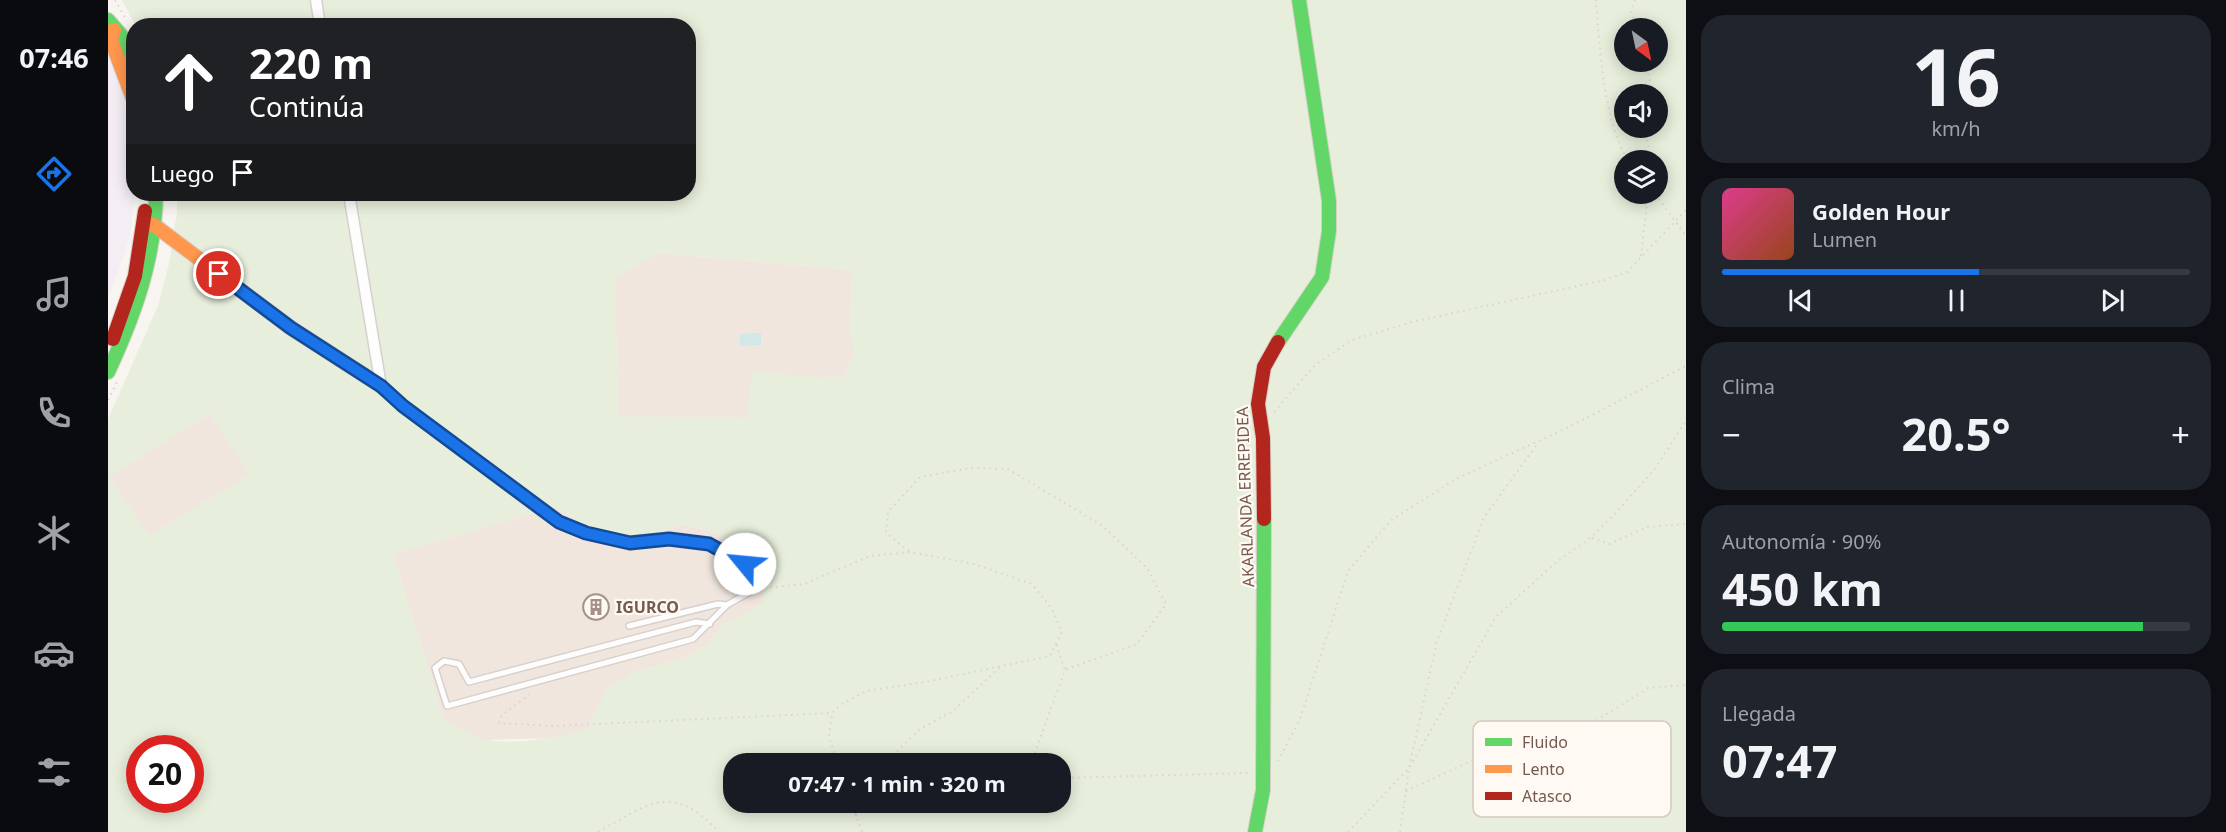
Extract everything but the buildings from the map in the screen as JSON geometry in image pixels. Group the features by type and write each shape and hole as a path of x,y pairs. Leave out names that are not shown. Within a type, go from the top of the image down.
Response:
{"street":[{"path":"316,0 319,18"},
{"name":"AKARLANDA ERREPIDEA","path":"1255,832 1263,772 1264,496 1263,438 1257,404 1264,367 1288,324 1322,277 1329,231 1329,201 1299,0"},
{"path":"111,25 121,35 126,46"},
{"path":"111,25 111,40 126,76"},
{"path":"108,349 138,265 145,201"},
{"path":"108,372 149,266 156,201"},
{"path":"350,201 381,386"},
{"path":"154,225 291,328 381,386"}],"lane":[{"path":"381,386 431,427 559,522 586,533 630,543 669,539 709,544 745,564 753,572 755,589 727,605 710,624 693,639 447,706 435,668 444,661 459,664 469,682 696,622 710,624"},
{"path":"629,626 718,604 727,605"}],"path":[{"path":"115,0 126,21"},
{"path":"1596,0 1601,64 1621,150"},
{"path":"1633,18 1631,10 1635,0"},
{"path":"1641,256 1647,204"},
{"path":"1662,204 1686,236"},
{"path":"1641,256 1686,210"},
{"path":"1272,418 1276,407 1315,365 1352,340 1412,322 1605,280 1627,272 1650,250 1641,256"},
{"path":"1071,778 1263,772 1278,762 1300,718 1348,571 1390,521 1456,479 1539,441 1686,366"},
{"path":"1348,832 1409,768 1496,617 1554,564 1590,538 1654,471 1686,421"},
{"path":"1400,832 1409,768 1437,641 1484,517 1539,441"},
{"path":"910,552 886,533 888,512 920,477 971,468 1008,469 1103,526 1147,568 1166,604 1137,644 1065,670"},
{"path":"1590,538 1609,544 1647,527 1686,524"},
{"path":"530,694 502,715 499,723 552,726 832,713 842,704 866,691 1050,656 1062,632 1052,609 1032,584 974,564 910,552 870,556 804,584 755,589"},
{"path":"1035,753 1065,670 1056,644"},
{"path":"895,753 920,729 953,711 1000,667"},
{"path":"1596,721 1648,688 1686,685"},
{"path":"832,713 830,737 835,753"},
{"path":"1406,791 1473,760"},
{"path":"598,832 649,804 672,800 705,817 719,832"},
{"path":"855,813 862,832"}],"shaded area":[{"path":"108,51 122,82 126,111 126,201 134,201 130,237 108,300"},
{"path":"658,253 852,270 850,331 855,353 844,377 821,378 747,418 618,416 615,277"},
{"path":"761,333 761,345 740,346 740,334"},
{"path":"210,413 250,475 149,536 108,477"},
{"path":"554,507 595,529 646,536 683,524 718,533 729,547 754,560 766,600 745,615 722,625 708,644 691,656 631,673 598,708 587,730 554,738 487,740 465,733 443,718 393,554"}],"green space":[{"path":"122,0 1686,0 1686,832 108,832 108,419 158,306 169,264 177,201 696,201 696,18 132,18","holes":["658,253 852,270 850,331 855,353 844,377 821,378 752,371 747,418 618,416 615,278","210,413 250,475 149,536 109,477","554,507 595,529 620,535 646,536 683,524 718,533 729,547 754,560 765,600 745,615 722,625 708,644 691,656 631,673 607,689 587,730 536,740 508,742 485,739 468,733 443,718 393,554"]}],"traffic: fast":[{"path":"1278,342 1322,277 1329,231 1329,201 1299,0"},
{"path":"108,20 121,35 126,46"},
{"path":"108,372 127,329 142,285 152,241 156,201"},
{"path":"1255,832 1263,790 1264,519"}],"traffic: slow":[{"path":"114,30 111,40 126,80"},
{"path":"154,225 291,328 381,386"}],"traffic: jam":[{"path":"113,339 135,276 145,211"},
{"path":"1264,519 1263,438 1258,404 1264,367 1278,342"}],"place":[{"name":"IGURCO","path":"596,607"}],"route":[{"path":"219,274 291,328 381,386 403,406 559,522 586,533 630,543 669,539 709,544 745,564"}]}
